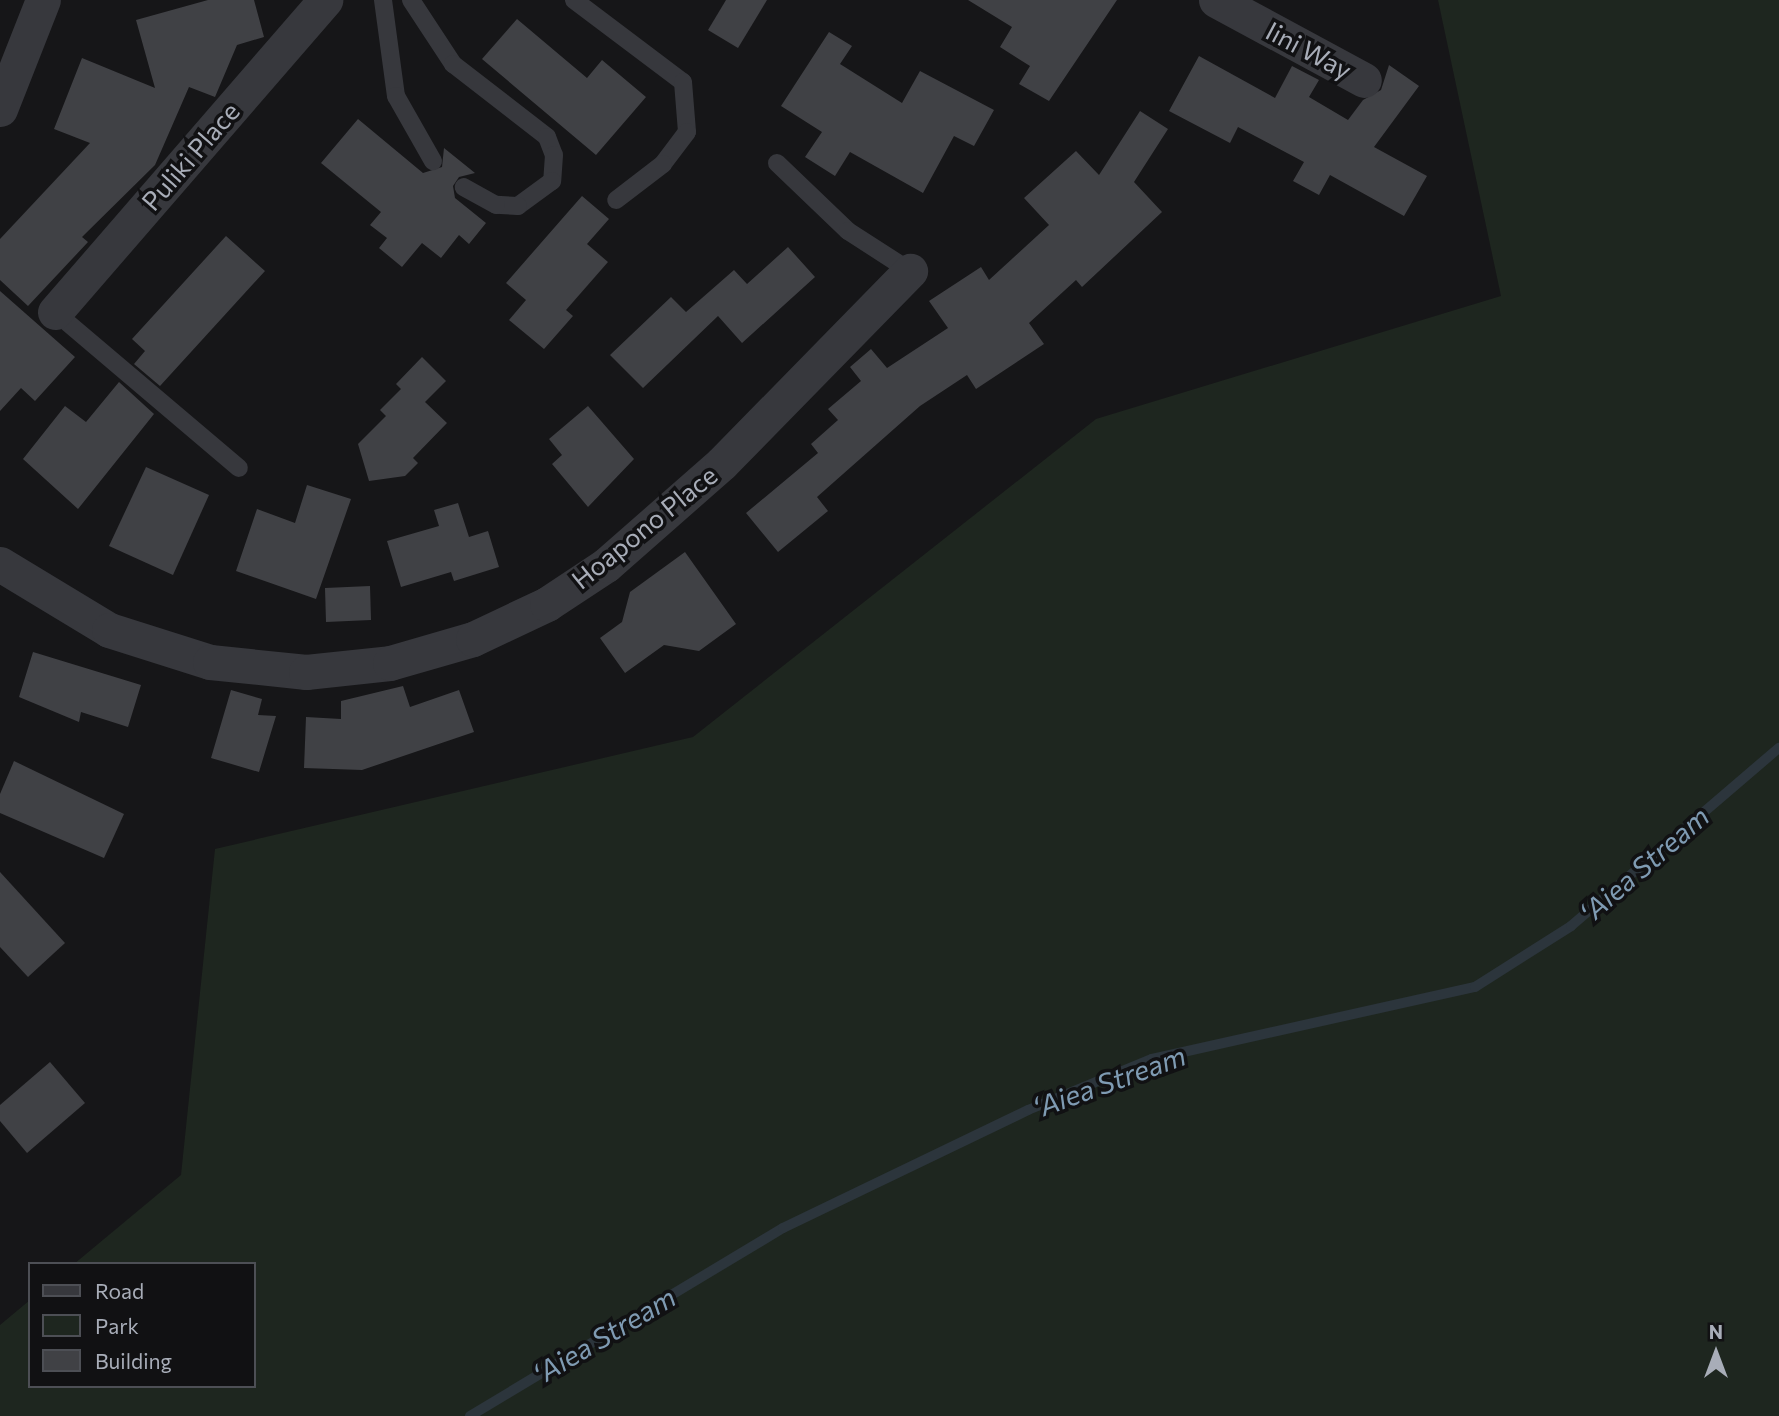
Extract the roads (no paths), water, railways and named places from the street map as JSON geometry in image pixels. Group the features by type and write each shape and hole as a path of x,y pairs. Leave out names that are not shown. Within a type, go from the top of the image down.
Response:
{"street":[{"path":"0,109 43,0"},
{"name":"Puliki Place","path":"55,312 325,0"},
{"name":"Iini Way","path":"1216,0 1364,80"},
{"name":"Hoapono Place","path":"0,564 109,630 210,662 306,671 390,663 472,639 547,604 606,565 722,463 910,271"}],"lane":[{"path":"383,0 396,96 433,161"},
{"path":"411,0 453,64 547,137 554,155 552,181 518,206 496,205 464,187"},
{"path":"574,0 683,82 687,132 663,164 616,200"},
{"path":"777,163 848,232 910,271"},
{"path":"55,312 239,468"}],"waterway":[{"name":"ʻAiea Stream","path":"470,1416 783,1228 1028,1110 1152,1059 1475,987 1571,926 1779,748"}]}
